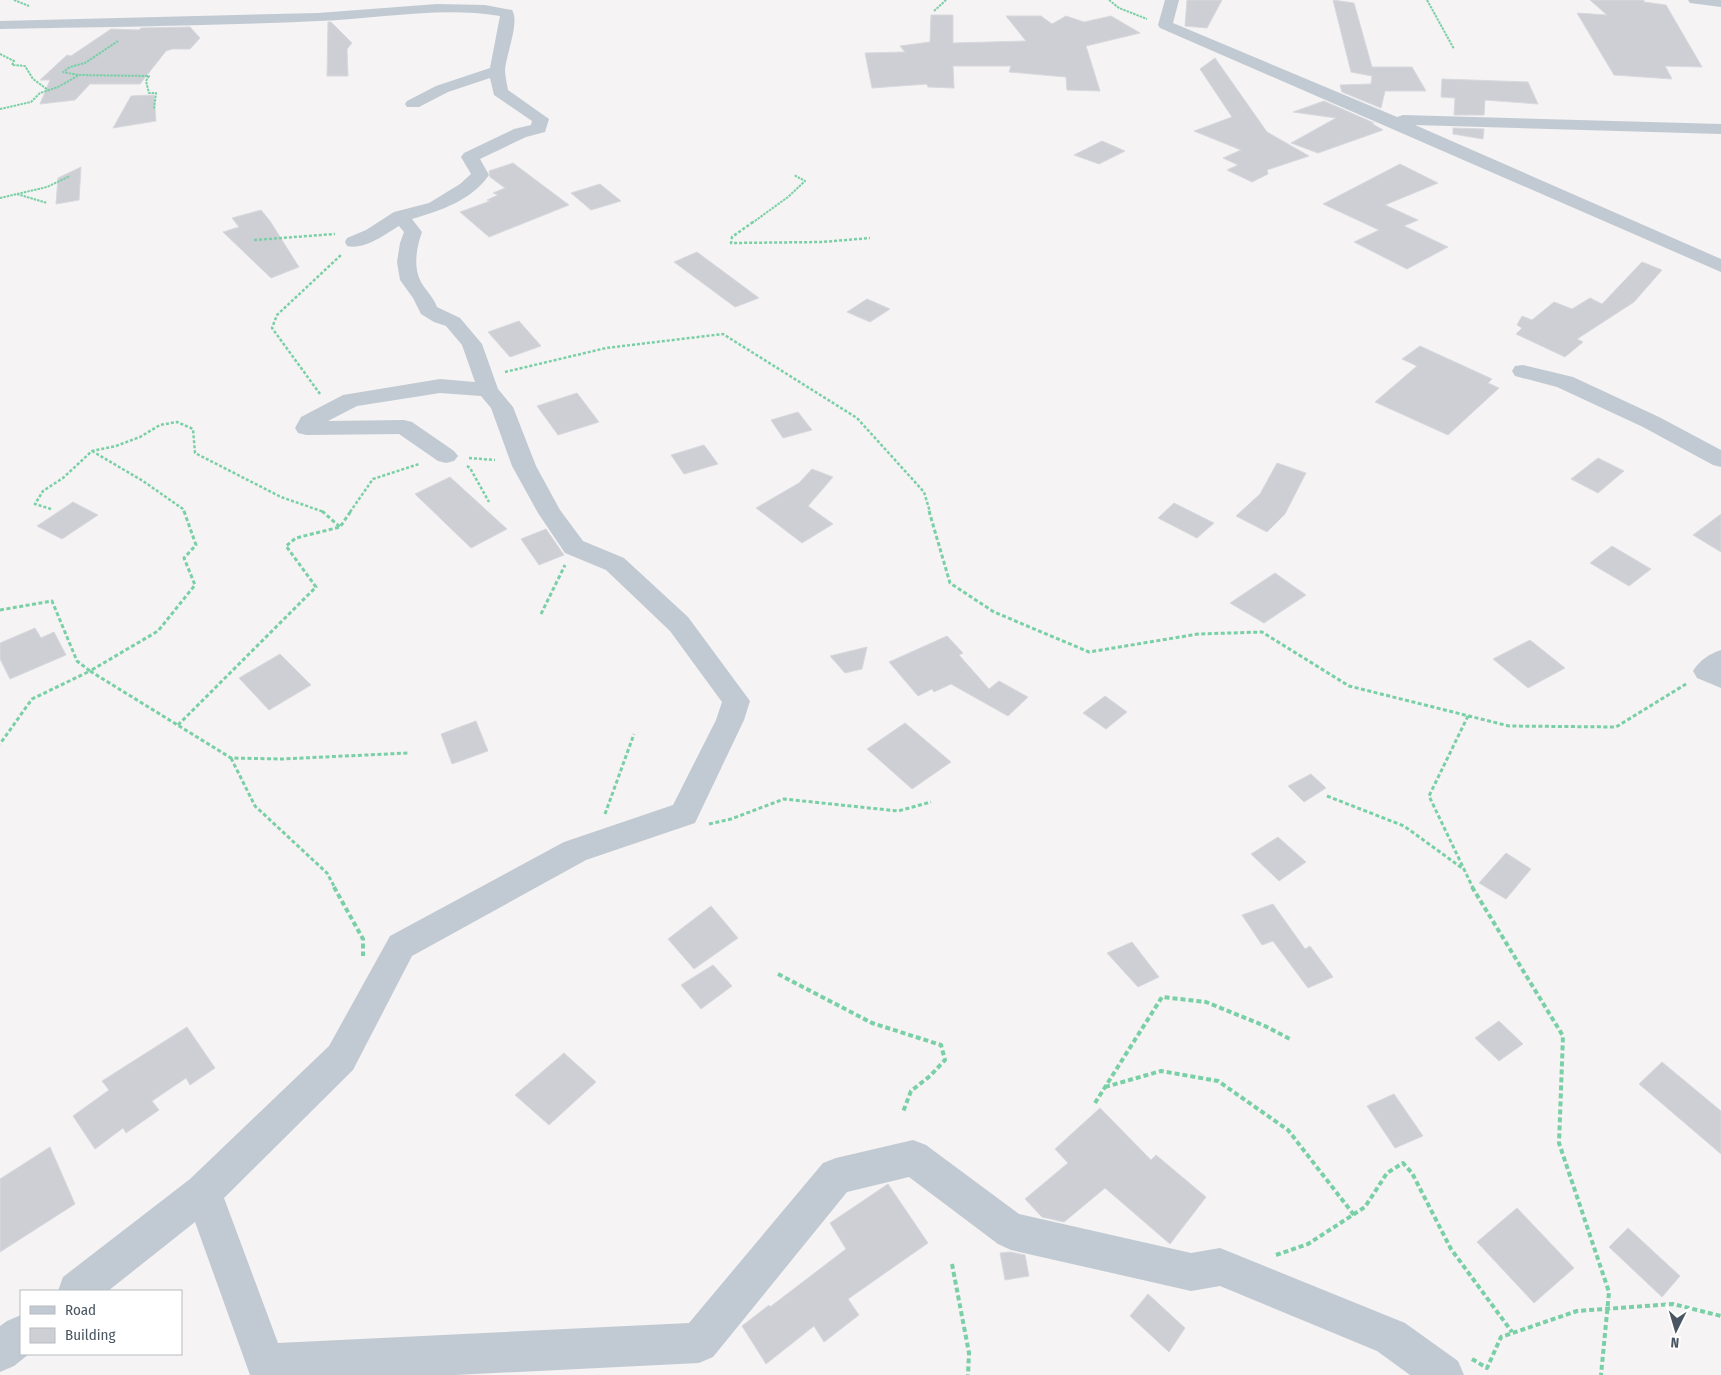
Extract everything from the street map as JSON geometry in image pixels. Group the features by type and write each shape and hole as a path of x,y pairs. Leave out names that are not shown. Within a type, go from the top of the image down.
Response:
{"street":[{"path":"1172,0 1164,25 1389,120 1721,266"},
{"path":"1695,0 1721,3"},
{"path":"0,24 319,17 422,8 494,10 506,13 507,23 497,71 500,92 541,119 539,128 520,133 470,157 480,175 466,188 435,207 401,216 373,234 354,242"},
{"path":"413,104 442,89 497,71"},
{"path":"1389,120 1721,129"},
{"path":"78,1290 203,1192 341,1058 401,946 575,851 684,814 730,720 736,701 679,624 615,564 574,547 550,513 523,463 502,407 485,384 472,344 453,322 441,318 428,310 423,297 410,280 408,262 409,243 413,232 401,216"},
{"path":"1523,371 1565,382 1650,422 1721,460"},
{"path":"446,456 404,427 306,428 310,422 350,400 440,386 485,384"},
{"path":"203,1192 266,1364 699,1343 836,1176 912,1158 1012,1231 1191,1272 1220,1267 1457,1366"},
{"path":"0,1352 20,1336"}],"path":[{"path":"934,11 946,0"},
{"path":"1108,0 1119,8 1164,25"},
{"path":"1428,0 1454,49"},
{"path":"118,41 85,63 70,67 63,72 79,76 149,76 146,81 149,93 156,93 157,97 154,109"},
{"path":"0,54 14,61 12,65 25,66 33,79 48,90"},
{"path":"0,109 31,102 40,93 58,88 79,76"},
{"path":"794,175 805,181 788,200 753,221 732,237 731,243 822,242 870,238"},
{"path":"0,198 47,186 70,176"},
{"path":"17,194 47,203"},
{"path":"254,240 332,234 373,234"},
{"path":"334,409 317,390 272,328 277,315 354,242"},
{"path":"485,384 606,348 723,334 857,418 924,492 950,583 994,612 1089,652 1198,634 1262,632 1349,686 1509,726 1616,727 1716,670"},
{"path":"51,509 35,504 43,491 63,478 92,451 116,446 140,437 160,425 177,422 193,430 195,453 281,497 321,510 340,527"},
{"path":"0,744 32,698 90,671 158,631 195,585 184,558 196,545 183,509 143,481 92,451"},
{"path":"178,725 316,587 286,546 296,538 340,527 373,479 446,456 523,463"},
{"path":"446,456 470,468 489,502"},
{"path":"541,614 574,547"},
{"path":"0,610 52,601 77,661 90,671 231,758 282,759 408,753"},
{"path":"1468,716 1430,796 1462,868 1563,1036 1559,1144 1609,1292 1601,1375"},
{"path":"596,844 634,734"},
{"path":"231,758 255,806 327,873 363,939 363,958"},
{"path":"1327,796 1404,826 1462,868"},
{"path":"703,825 731,819 784,799 898,811 930,802"},
{"path":"778,974 872,1023 941,1045 945,1060 930,1076 911,1091 903,1112"},
{"path":"1095,1103 1162,997 1206,1002 1265,1026 1290,1039"},
{"path":"1105,1087 1161,1071 1218,1080 1288,1130 1354,1215"},
{"path":"1230,1271 1308,1244 1365,1207 1387,1173 1403,1162 1412,1172 1451,1249 1512,1332"},
{"path":"952,1264 969,1353 968,1375"},
{"path":"1457,1366 1487,1368 1501,1337 1578,1311 1673,1304 1721,1316"}],"building":[{"path":"1187,0 1222,0 1207,28 1185,26"},
{"path":"1333,0 1354,3 1372,67 1412,67 1426,91 1385,91 1381,108 1342,92 1340,85 1371,84 1372,76 1351,72"},
{"path":"1590,0 1644,0 1644,2 1666,5 1702,67 1665,66 1672,79 1614,75 1577,13 1607,15"},
{"path":"931,15 953,15 953,43 1026,41 1006,16 1041,16 1052,24 1066,16 1084,22 1111,16 1140,33 1086,46 1100,91 1067,90 1066,77 1009,72 1011,66 953,66 954,88 928,87 927,84 872,88 865,53 905,52 900,46 930,42"},
{"path":"328,22 331,22 352,43 347,49 348,76 327,76"},
{"path":"190,27 200,38 190,49 166,51 140,84 90,84 75,100 40,104 50,80 40,80 67,55 71,56 111,29 139,30 141,28"},
{"path":"1215,58 1267,132 1309,156 1267,170 1268,174 1252,182 1227,170 1238,165 1223,158 1241,150 1194,131 1232,117 1200,69"},
{"path":"1442,79 1528,82 1538,104 1485,100 1484,115 1454,115 1455,98 1441,97"},
{"path":"154,95 156,121 113,128 131,96"},
{"path":"1324,101 1374,123 1371,123 1383,130 1318,153 1291,143 1336,118 1293,112"},
{"path":"1453,128 1484,129 1483,139 1453,134"},
{"path":"1102,141 1125,151 1099,164 1074,155"},
{"path":"513,163 569,205 489,237 460,212 490,201 487,200 498,195 493,193 505,188 490,177 489,171"},
{"path":"1400,164 1438,183 1385,205 1418,220 1404,226 1448,247 1407,269 1354,242 1379,230 1323,204"},
{"path":"81,167 79,200 56,204 58,178"},
{"path":"600,184 621,201 591,210 571,193"},
{"path":"261,210 299,267 271,278 223,232 239,227 232,218"},
{"path":"697,252 759,298 735,307 674,262"},
{"path":"1642,262 1662,270 1634,302 1577,339 1583,342 1565,357 1516,334 1522,328 1517,325 1522,316 1532,320 1554,302 1572,309 1590,298 1602,304"},
{"path":"867,299 890,309 870,322 847,312"},
{"path":"519,321 541,346 510,357 488,332"},
{"path":"1420,346 1492,379 1488,383 1499,388 1448,435 1375,402 1417,366 1402,359"},
{"path":"577,393 599,422 558,435 537,406"},
{"path":"798,412 812,430 783,438 771,420"},
{"path":"704,445 718,464 684,474 671,455"},
{"path":"1598,458 1624,471 1598,493 1571,479"},
{"path":"1277,463 1306,473 1285,514 1267,532 1236,516 1260,494"},
{"path":"812,469 833,477 808,506 833,524 802,543 756,508 799,483"},
{"path":"450,477 507,529 471,548 415,494"},
{"path":"73,502 98,515 62,539 37,526"},
{"path":"1174,503 1214,523 1197,538 1158,518"},
{"path":"1721,514 1721,552 1693,535"},
{"path":"546,529 564,555 539,565 521,539"},
{"path":"1612,546 1651,569 1629,586 1590,563"},
{"path":"1275,573 1306,595 1264,623 1230,603"},
{"path":"35,628 41,638 54,632 66,655 10,679 0,659 0,643"},
{"path":"947,636 963,653 959,655 989,689 999,681 1028,697 1008,716 951,684 934,692 932,689 918,696 889,662"},
{"path":"1530,640 1565,668 1528,688 1493,659"},
{"path":"867,647 862,669 845,673 830,656"},
{"path":"280,654 311,685 269,710 239,678"},
{"path":"1105,696 1127,712 1106,729 1083,713"},
{"path":"476,721 488,751 452,764 441,734"},
{"path":"905,723 951,762 912,789 867,749"},
{"path":"1311,774 1326,788 1304,802 1288,786"},
{"path":"1278,837 1306,862 1279,881 1251,854"},
{"path":"1506,853 1531,869 1506,899 1479,883"},
{"path":"1273,904 1305,949 1310,946 1333,977 1308,988 1273,941 1262,945 1242,915"},
{"path":"711,906 738,938 694,969 668,939"},
{"path":"1132,942 1159,977 1138,987 1107,953"},
{"path":"713,965 732,986 701,1009 681,985"},
{"path":"1499,1021 1523,1044 1499,1061 1475,1038"},
{"path":"187,1027 215,1068 190,1085 186,1078 152,1101 159,1110 126,1133 123,1128 95,1149 73,1116 109,1090 102,1081"},
{"path":"564,1053 596,1082 549,1125 515,1095"},
{"path":"1662,1062 1721,1111 1721,1154 1639,1084"},
{"path":"1394,1094 1423,1136 1395,1148 1367,1106"},
{"path":"1100,1108 1151,1160 1156,1155 1206,1197 1170,1244 1105,1188 1064,1222 1042,1217 1025,1199 1068,1163 1055,1149"},
{"path":"50,1147 75,1204 0,1252 0,1179"},
{"path":"888,1184 928,1243 848,1299 859,1315 824,1342 814,1326 766,1364 742,1326 846,1249 830,1223"},
{"path":"1517,1208 1574,1268 1534,1303 1477,1242"},
{"path":"1628,1228 1680,1276 1662,1297 1609,1247"},
{"path":"1010,1252 1025,1255 1029,1276 1005,1280 1000,1253"},
{"path":"1148,1294 1185,1328 1169,1352 1130,1316"}]}
